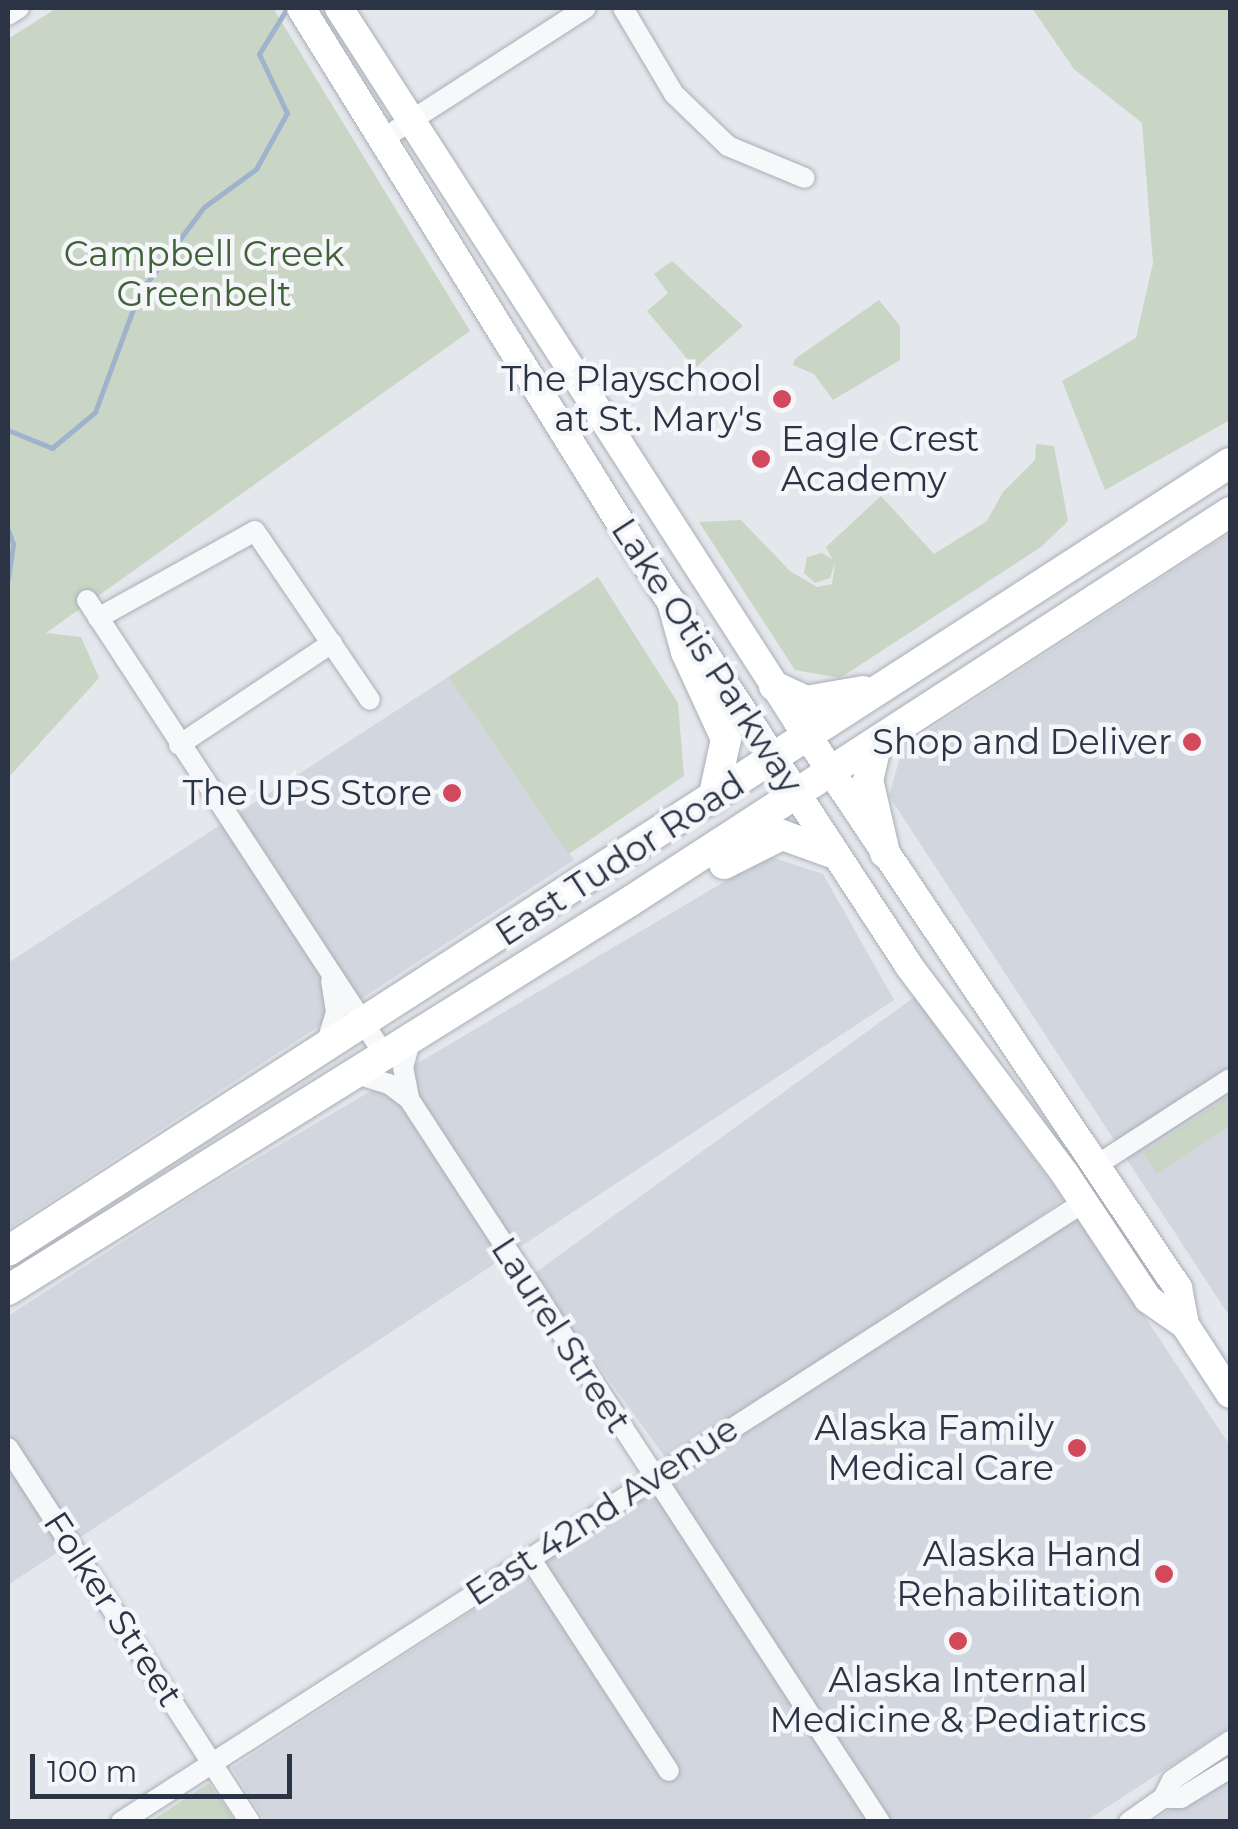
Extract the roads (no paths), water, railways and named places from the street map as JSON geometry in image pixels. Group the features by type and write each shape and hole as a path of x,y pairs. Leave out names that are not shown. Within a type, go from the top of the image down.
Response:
{"main road":[{"name":"Lake Otis Parkway","path":"339,8 774,686 1178,1288 1185,1324 1230,1394"},
{"name":"Lake Otis Parkway","path":"305,14 673,605 913,973 1012,1102 1152,1304 1185,1324"},
{"name":"East Tudor Road","path":"8,1251 1230,463"},
{"name":"East Tudor Road","path":"8,1290 629,902 1230,512"},
{"path":"673,605 686,652 726,738 712,799"},
{"path":"774,686 816,701 895,682"},
{"path":"877,742 868,780 885,853"},
{"path":"629,902 692,882 776,836 799,836 834,854"},
{"path":"1012,1102 1041,1120 1074,1162 1098,1165"},
{"path":"1084,1202 1115,1219 1150,1267 1178,1288"}],"street":[{"path":"8,15 19,8"},
{"path":"384,138 586,8"},
{"path":"623,8 674,94 728,146 805,178"},
{"path":"370,700 255,531 92,609 330,980 384,1054"},
{"path":"180,745 332,643"},
{"path":"326,1046 336,1012 330,980"},
{"path":"408,1099 403,1066 411,1038"},
{"name":"Laurel Street","path":"353,1073 388,1084 408,1099 880,1822"},
{"path":"1098,1165 1230,1079"},
{"name":"East 42nd Avenue","path":"121,1822 652,1476 1084,1202"},
{"name":"Folker Street","path":"8,1451 250,1822"},
{"path":"530,1558 669,1772"},
{"path":"1129,1822 1163,1798 1172,1780 1230,1741"},
{"path":"1163,1798 1181,1798 1230,1768"}],"waterway":[{"path":"8,430 52,448 95,412 139,293 204,207 256,169 287,113 259,54 286,10"},
{"path":"8,530 13,544 8,578"}],"place":[{"name":"The Playschool at St. Mary's","path":"782,399"},
{"name":"Eagle Crest Academy","path":"761,459"},
{"name":"Shop and Deliver","path":"1192,742"},
{"name":"The UPS Store","path":"452,793"},
{"name":"Alaska Family Medical Care","path":"1077,1448"},
{"name":"Alaska Hand Rehabilitation","path":"1164,1574"},
{"name":"Alaska Internal Medicine & Pediatrics","path":"958,1641"}],"park label":[{"name":"Campbell Creek Greenbelt","path":"204,274"}]}
